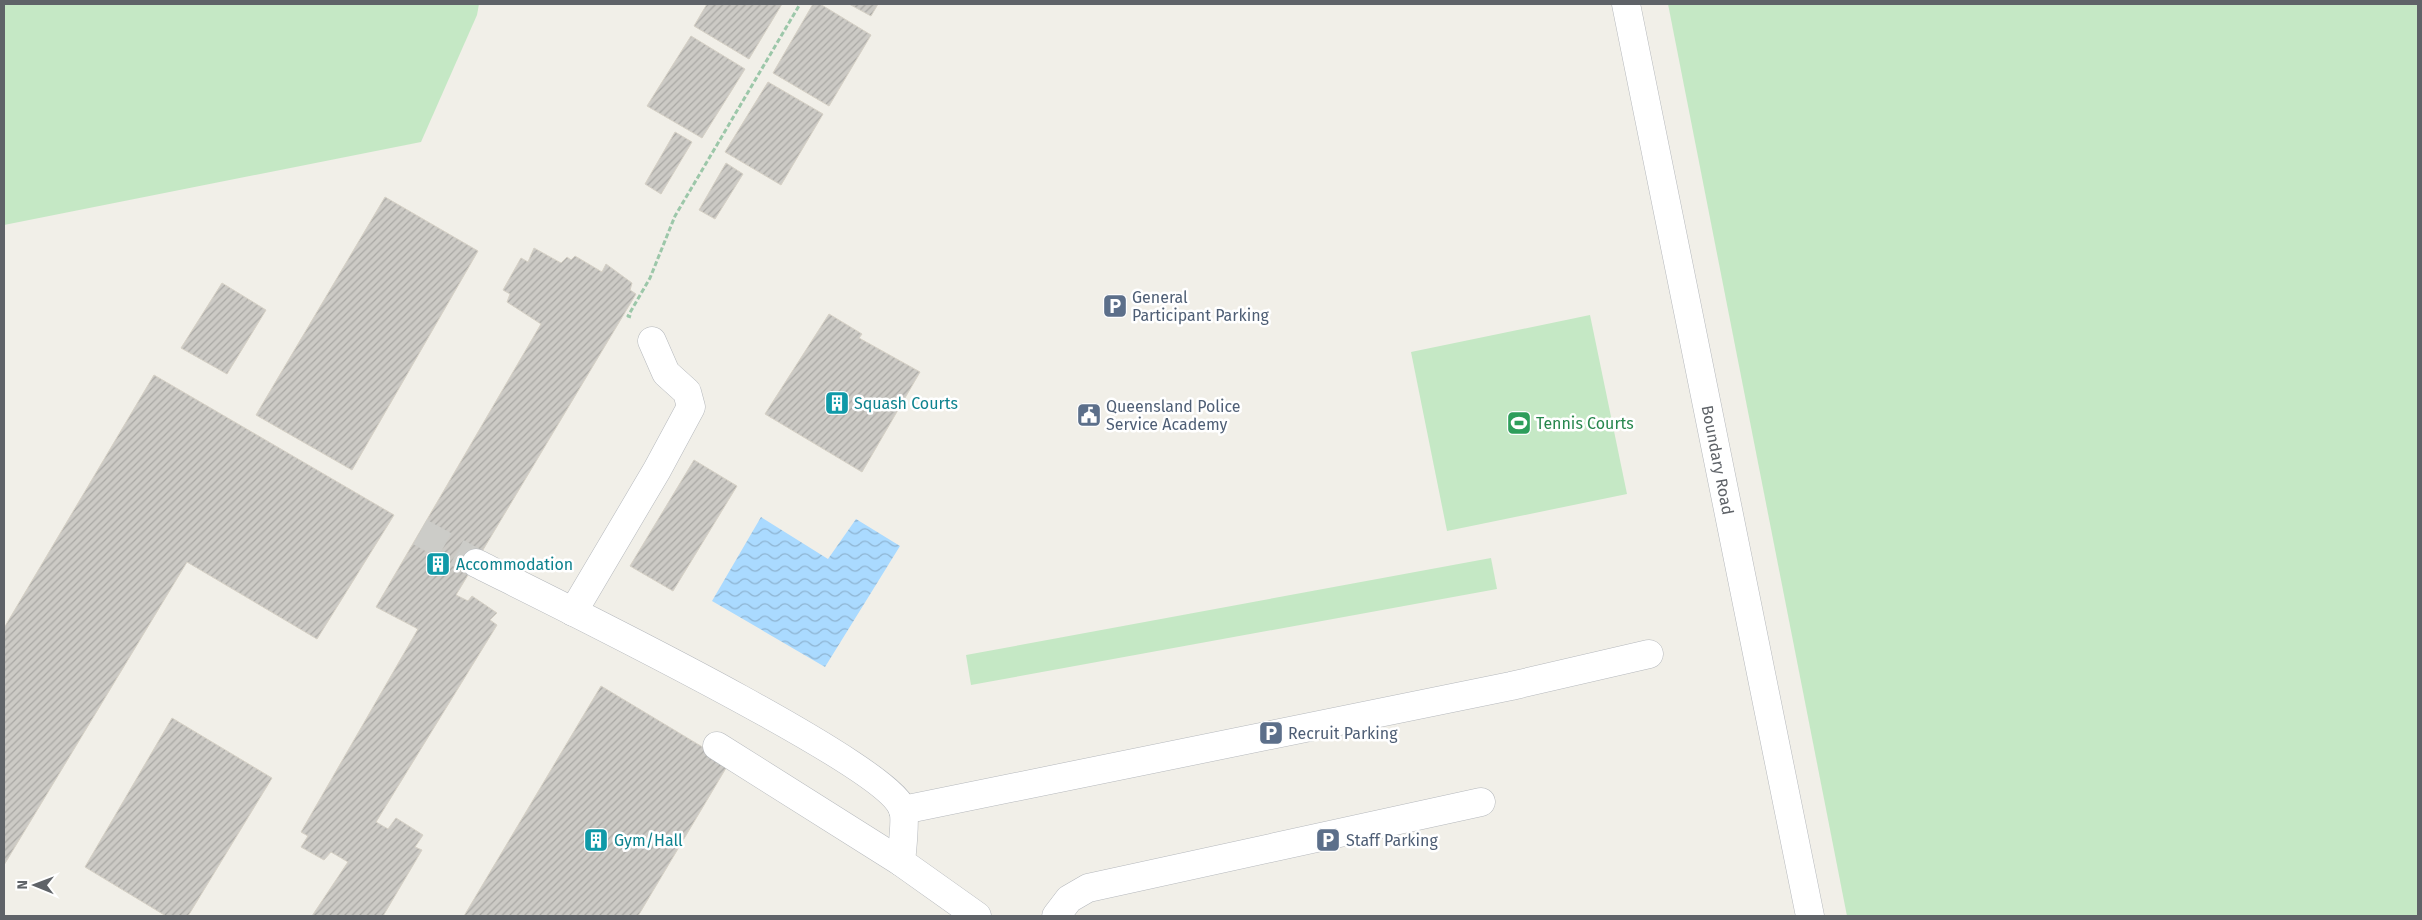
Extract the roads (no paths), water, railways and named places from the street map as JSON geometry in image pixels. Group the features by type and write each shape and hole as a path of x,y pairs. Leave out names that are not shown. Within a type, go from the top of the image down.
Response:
{"street":[{"name":"Boundary Road","path":"1626,4 1810,916"},
{"path":"573,612 657,470 691,407 687,392 666,373 652,341"},
{"path":"476,563 690,671 843,759 891,792 903,810 901,862"},
{"path":"903,810 1511,686 1649,654"},
{"path":"717,746 901,862 977,916"},
{"path":"1056,916 1069,899 1088,888 1481,802"}],"water":[{"path":"761,517 828,559 856,519 900,546 825,667 712,601"}],"tunnel":[{"path":"420,532 476,563"}],"place":[{"name":"General Participant Parking","path":"1115,306"},
{"name":"Squash Courts","path":"837,403"},
{"name":"Queensland Police Service Academy","path":"1089,415"},
{"name":"Tennis Courts","path":"1519,423"},
{"name":"Accommodation","path":"438,564"},
{"name":"Recruit Parking","path":"1271,733"},
{"name":"Gym/Hall","path":"596,840"},
{"name":"Staff Parking","path":"1328,840"}]}
